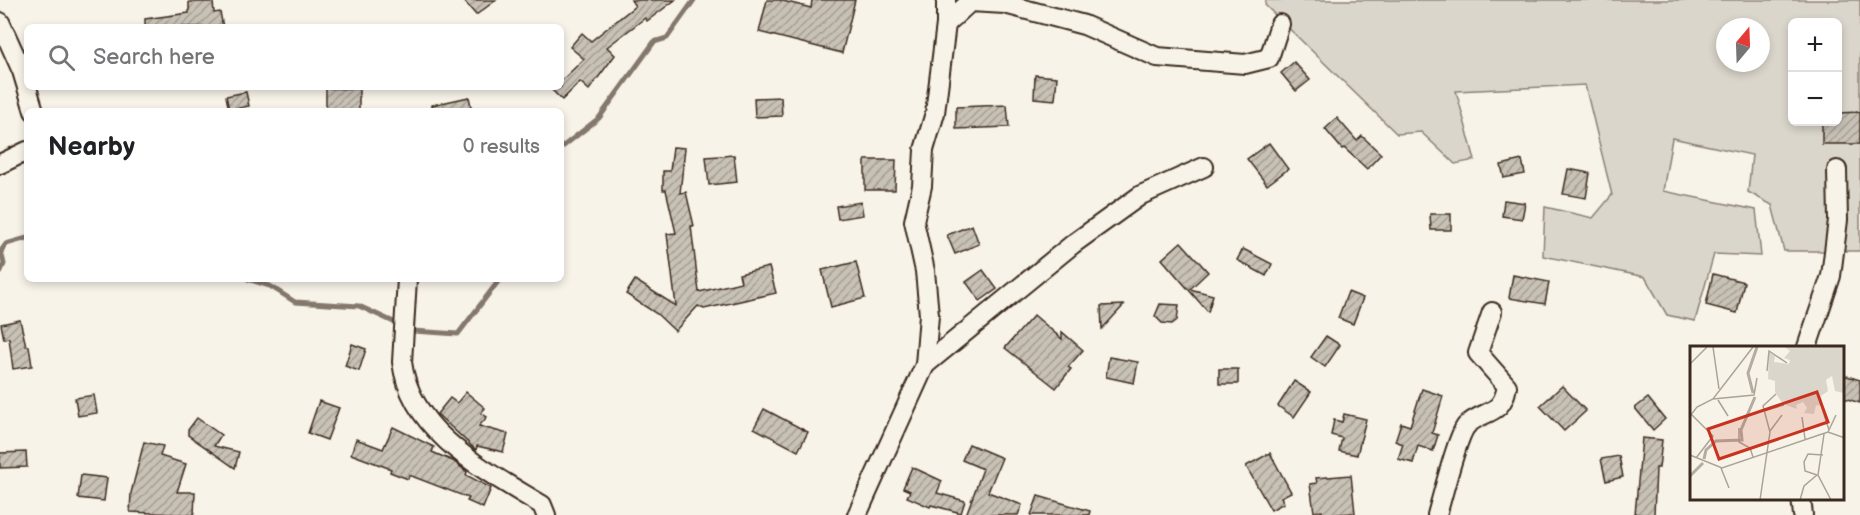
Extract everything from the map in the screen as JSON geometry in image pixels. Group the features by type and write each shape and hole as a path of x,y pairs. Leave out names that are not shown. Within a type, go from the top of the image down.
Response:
{"street":[{"path":"858,515 925,365 928,315 925,271 914,220 922,186 924,150 935,113 946,24 946,0"},
{"path":"946,24 970,2 1005,4 1084,25 1157,57 1245,64 1269,58 1280,24"},
{"path":"0,22 24,78"},
{"path":"27,90 32,108"},
{"path":"0,164 24,152"},
{"path":"925,365 1073,244 1141,195 1204,167"},
{"path":"1807,346 1831,276 1838,220 1837,170"},
{"path":"407,282 402,362 404,375 420,408 441,435 466,458 542,505 546,515"},
{"path":"1437,515 1449,471 1466,426 1490,413 1505,400 1507,386 1478,353 1492,312"},
{"path":"1801,500 1803,515"}],"shaded area":[{"path":"1266,0 1860,0 1860,251 1784,251 1772,205 1748,192 1752,155 1672,138 1663,191 1756,210 1761,256 1714,254 1695,321 1667,315 1645,277 1543,256 1545,207 1593,218 1612,195 1585,85 1456,91 1475,160 1455,164 1421,132 1397,134 1265,5"}],"building":[{"path":"463,0 496,0 476,15"},
{"path":"631,0 675,0 647,21 645,18 607,47 615,55 589,90 580,82 562,100 552,90 564,90 564,78 584,59 570,47 582,33 591,41 635,6"},
{"path":"767,0 779,0 811,8 812,0 855,0 842,53 759,32"},
{"path":"189,2 213,2 214,13 220,12 222,24 145,24 145,19 189,13"},
{"path":"1294,62 1310,80 1296,91 1281,73"},
{"path":"1035,75 1057,77 1055,100 1034,98"},
{"path":"326,90 359,90 359,108 326,108"},
{"path":"246,92 249,106 229,108 226,96"},
{"path":"469,97 471,108 432,108 432,105"},
{"path":"781,97 782,116 755,117 754,98"},
{"path":"1007,105 1009,127 956,129 956,107"},
{"path":"1860,112 1860,144 1822,144 1822,126 1842,126 1842,113"},
{"path":"1337,118 1357,141 1362,136 1381,154 1367,169 1344,148 1342,149 1325,129"},
{"path":"1269,143 1288,169 1267,185 1247,159"},
{"path":"673,147 685,148 680,193 686,192 694,226 691,226 699,292 741,282 739,274 769,267 776,293 704,309 698,306 675,331 657,314 626,294 635,280 676,306 667,234 676,233 666,190 663,190 663,171 670,171"},
{"path":"734,155 737,182 709,185 706,157"},
{"path":"865,160 896,160 895,190 865,190"},
{"path":"1522,160 1525,174 1504,178 1501,165"},
{"path":"1568,169 1590,173 1586,198 1563,194"},
{"path":"1504,200 1525,203 1522,219 1502,216"},
{"path":"861,202 863,215 838,219 836,206"},
{"path":"1430,214 1451,214 1451,230 1431,230"},
{"path":"972,225 979,244 955,254 947,235"},
{"path":"1181,242 1208,272 1190,289 1213,295 1208,312 1162,259"},
{"path":"1243,249 1272,264 1266,276 1237,260"},
{"path":"856,262 865,298 831,307 822,270"},
{"path":"983,270 997,289 980,301 966,282"},
{"path":"1713,274 1744,282 1737,313 1706,305"},
{"path":"1513,275 1549,282 1545,304 1509,298"},
{"path":"1348,292 1363,298 1353,324 1338,318"},
{"path":"1160,304 1179,305 1177,320 1172,324 1162,323 1155,316"},
{"path":"1124,305 1102,329 1101,306"},
{"path":"1034,315 1062,339 1062,332 1083,350 1068,367 1071,369 1056,388 1005,348"},
{"path":"20,320 26,346 29,346 32,366 13,369 9,338 4,339 1,324"},
{"path":"1326,336 1340,345 1325,367 1311,357"},
{"path":"352,344 366,349 359,371 345,366"},
{"path":"1109,357 1138,362 1134,383 1106,377"},
{"path":"1219,369 1238,369 1238,384 1219,384"},
{"path":"1845,375 1860,380 1860,403 1845,398"},
{"path":"1294,381 1311,392 1294,417 1278,406"},
{"path":"1562,386 1586,411 1564,431 1540,406"},
{"path":"1422,389 1443,396 1432,433 1438,435 1433,451 1418,446 1413,463 1398,459 1403,444 1395,441 1401,423 1410,426"},
{"path":"466,392 485,408 481,413 487,417 479,426 508,434 503,452 477,446 476,450 437,414 450,398 457,403"},
{"path":"94,395 97,413 78,416 75,398"},
{"path":"1648,398 1665,419 1653,430 1635,408"},
{"path":"319,401 339,408 327,440 308,433"},
{"path":"764,409 808,432 798,451 754,428"},
{"path":"1344,414 1366,419 1357,455 1339,451 1342,438 1331,435 1334,420 1342,422"},
{"path":"197,418 221,435 214,446 239,452 235,468 188,435 188,430"},
{"path":"393,427 434,447 432,452 453,461 467,472 466,475 491,488 483,508 467,501 469,498 409,475 408,479 390,472 391,469 351,454 356,439 383,449"},
{"path":"1642,438 1662,440 1659,468 1656,468 1654,515 1635,514"},
{"path":"144,442 163,446 160,456 186,464 177,492 195,492 194,515 130,512 131,493"},
{"path":"969,444 1002,458 988,492 1022,505 1018,515 966,515 983,469 962,460"},
{"path":"26,452 27,467 0,468 0,453"},
{"path":"1270,453 1291,492 1281,497 1284,503 1271,510 1246,466"},
{"path":"1619,456 1623,477 1606,481 1601,459"},
{"path":"912,467 942,481 937,493 965,501 961,513 931,505 930,507 907,497 910,491 903,488"},
{"path":"81,475 107,478 104,501 78,498"},
{"path":"1351,475 1355,513 1322,515 1322,511 1314,512 1310,484 1317,483 1316,478"},
{"path":"1038,496 1090,511 1089,515 1031,515"}],"waterway":[{"path":"564,146 599,118 654,42 667,38 694,0"},
{"path":"0,273 4,264 1,251 6,244 24,239"},
{"path":"257,282 270,286 295,302 359,306 413,331 458,334 498,282"}]}
